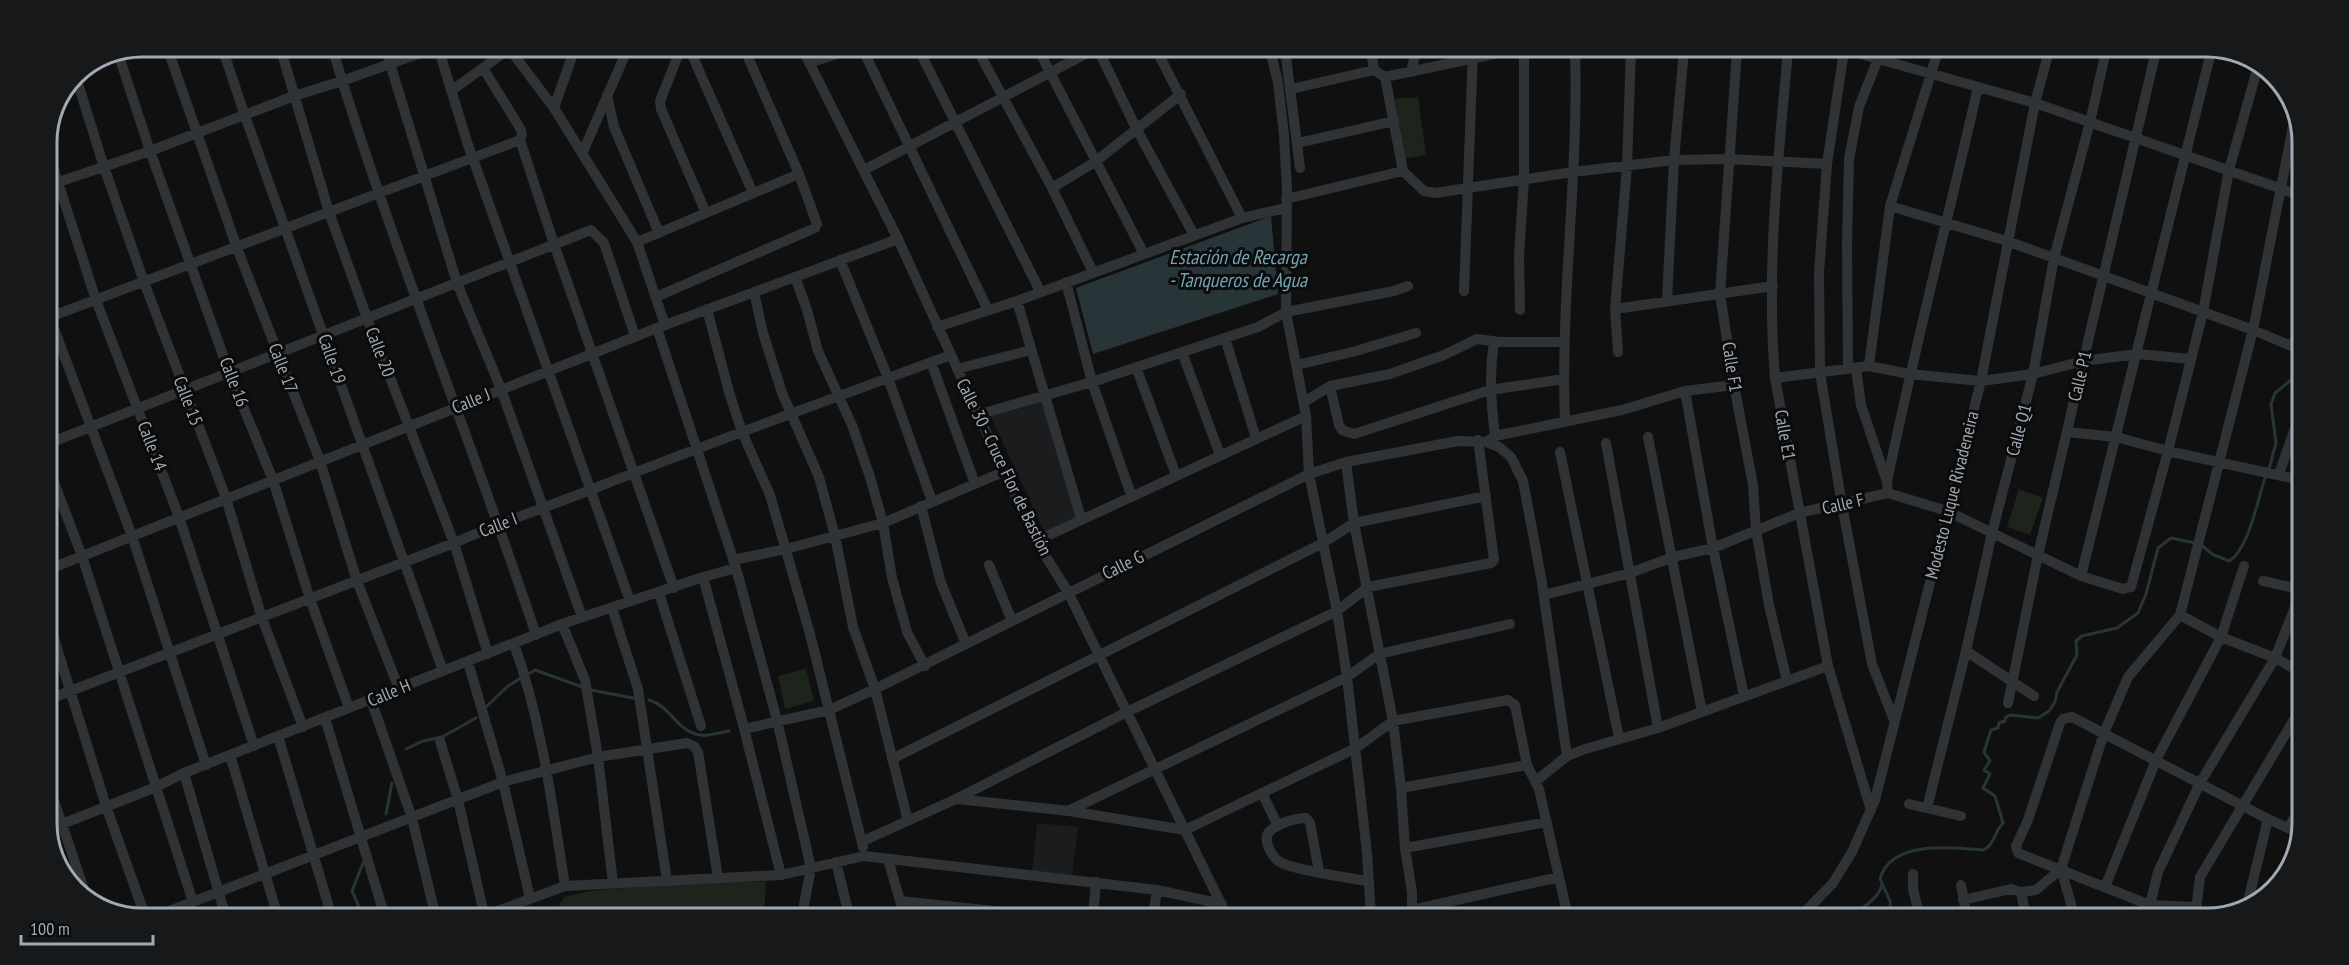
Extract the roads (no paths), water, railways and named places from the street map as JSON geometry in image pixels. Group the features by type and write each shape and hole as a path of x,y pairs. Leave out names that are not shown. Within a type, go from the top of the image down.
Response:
{"street":[{"name":"Calle 17","path":"171,57 237,248 320,461 357,581 399,689"},
{"name":"Calle 19","path":"225,57 443,671"},
{"name":"Calle 20","path":"283,57 329,212 367,318 454,543 488,654"},
{"path":"335,57 378,194 499,523 536,635"},
{"path":"388,57 457,283 501,390 582,617"},
{"path":"57,182 150,151 244,113 409,57"},
{"path":"440,57 472,158 630,601"},
{"path":"451,91 497,57"},
{"path":"515,57 554,108 637,242 656,297 661,326 696,449 735,564 777,720 811,868 803,908"},
{"path":"554,108 572,57"},
{"path":"582,154 624,57"},
{"path":"677,57 660,101 660,109 706,213"},
{"path":"693,57 753,193"},
{"path":"656,297 815,228 817,219 748,57"},
{"name":"Calle 30 - Cruce Flor de Bastión","path":"806,57 898,239 1036,541 1068,592 1222,908"},
{"path":"809,63 827,57"},
{"path":"866,57 988,310"},
{"path":"923,57 1040,291"},
{"path":"981,57 1052,188 1093,272"},
{"path":"1042,57 1144,254"},
{"path":"864,170 1080,57"},
{"path":"1100,57 1194,235"},
{"path":"1160,57 1242,218"},
{"path":"1272,57 1278,83 1284,135 1286,312 1306,416 1309,474 1337,611 1347,677 1367,853 1370,908"},
{"path":"1286,57 1300,168"},
{"path":"1372,57 1374,70"},
{"path":"1411,72 1414,57"},
{"path":"1291,89 1374,70 1385,77 1466,57"},
{"path":"1464,291 1473,57"},
{"path":"1521,310 1519,256 1524,179 1524,57"},
{"path":"1565,422 1564,342 1573,172 1575,57"},
{"path":"1618,352 1615,309 1628,166 1631,57"},
{"path":"1667,300 1674,160 1683,57"},
{"name":"Calle F1","path":"1736,57 1720,294 1752,485 1756,530 1769,605 1787,681"},
{"name":"Calle E1","path":"1788,57 1779,161 1773,286 1772,339 1775,378 1828,666 1871,810"},
{"path":"1843,57 1827,164 1819,272 1820,373 1872,664 1895,720"},
{"path":"1879,57 1859,107 1849,159 1847,244 1852,368 1861,405 1888,488"},
{"path":"1886,57 2035,103 2292,192"},
{"path":"1869,366 1890,206 1936,57"},
{"name":"Modesto Luque Rivadeneira","path":"1809,908 1833,883 1852,852 1871,810 1981,381 2035,103 2047,57"},
{"name":"Calle Q1","path":"1927,808 1966,651 1992,533 2033,374 2054,258 2105,57"},
{"name":"Calle P1","path":"2008,702 2038,555 2155,57"},
{"path":"2081,576 2210,57"},
{"name":"Calle 16","path":"120,60 150,151 229,372 273,480 310,599 349,708"},
{"path":"483,68 520,128 522,134 520,140 554,244 674,588"},
{"path":"2169,451 2203,312 2229,170 2256,73"},
{"path":"1385,77 1403,171 1424,191 1435,193 1573,172 1674,160 1728,159 1827,164"},
{"name":"Calle 15","path":"79,86 144,282 183,390 226,498 262,618 303,727"},
{"path":"1888,488 1909,374 1978,87"},
{"path":"1052,188 1095,162 1180,94"},
{"path":"607,95 614,127 659,233"},
{"path":"1298,143 1394,121"},
{"path":"1963,900 2011,889 2020,892 2036,890 2061,869 2104,733 2128,677 2180,615 2253,330 2292,134"},
{"path":"57,312 96,300 237,248 520,140"},
{"path":"937,327 1017,301 1242,218 1403,171"},
{"path":"637,242 799,174"},
{"name":"Calle 14","path":"57,197 179,517 254,746"},
{"path":"1890,206 2007,241 2292,346"},
{"path":"57,440 591,230 604,243 635,336"},
{"name":"Calle J","path":"57,566 635,336 898,239"},
{"path":"840,260 888,378 932,501"},
{"path":"795,277 818,351 859,446 883,523 892,578 907,632 925,666"},
{"path":"1066,282 1092,382 1131,495"},
{"path":"977,415 1092,382 1258,327 1286,312 1394,291 1408,286"},
{"path":"1615,309 1773,286"},
{"path":"754,292 763,333 782,393 819,477 835,536 853,627 875,689 908,821"},
{"path":"1017,301 1081,518"},
{"path":"707,309 742,432 770,495 786,549 863,841 864,856"},
{"path":"1298,365 1377,346 1416,333"},
{"path":"1225,338 1256,438"},
{"path":"1304,402 1330,386 1390,374 1444,355 1477,339 1564,342"},
{"path":"57,340 132,536 206,765"},
{"path":"863,841 956,799 1128,712 1337,611 1368,587 1491,563 1494,560 1486,496 1486,439 1490,365 1494,341"},
{"path":"957,369 1031,350"},
{"path":"1182,352 1220,455"},
{"path":"1775,378 1869,366 1909,374 1981,381 2033,374 2083,361 2137,354 2191,360"},
{"name":"Calle I","path":"57,697 404,563 499,523 951,355"},
{"path":"931,362 975,484"},
{"path":"1136,367 1176,475"},
{"path":"1330,386 1342,430 1354,434 1490,390 1563,379"},
{"name":"Calle G","path":"744,729 829,710 925,666 1068,592 1309,474 1346,462 1458,441 1486,439 1622,410 1641,402 1685,391 1734,385"},
{"path":"1685,391 1713,548 1744,696"},
{"path":"1036,541 1081,518 1306,416"},
{"path":"2067,432 2116,437 2292,478"},
{"path":"1648,437 1702,711"},
{"path":"2279,474 2292,437"},
{"path":"1486,439 1511,457 1523,481 1544,595 1567,756"},
{"path":"1606,443 1658,728"},
{"name":"Calle F","path":"1544,595 1630,573 1673,557 1713,548 1799,513 1842,505 1888,488 1947,511 2081,576 2123,589 2133,584 2169,451"},
{"path":"1560,452 1619,738"},
{"path":"1346,462 1354,523 1393,721 1411,908"},
{"name":"Calle H","path":"57,826 156,787 184,773 562,624 674,588 735,564 883,523 1003,472"},
{"path":"57,490 82,555 193,902"},
{"path":"892,759 1323,543 1354,523 1486,496"},
{"path":"921,506 941,583 966,644"},
{"path":"989,565 1012,621"},
{"path":"2105,887 2156,760 2222,637 2244,566"},
{"path":"703,577 780,875"},
{"path":"2263,581 2292,587"},
{"path":"659,592 701,726"},
{"path":"612,608 638,689 667,881"},
{"path":"2180,615 2222,637 2292,667"},
{"path":"2150,905 2158,872 2200,783 2275,658 2292,615"},
{"path":"562,624 585,680 589,698 614,883"},
{"path":"1069,811 1347,677 1379,654 1510,624"},
{"path":"514,644 529,686 547,769 565,886"},
{"path":"57,648 106,806 142,908"},
{"path":"1966,651 2034,696"},
{"path":"468,662 503,782 530,898"},
{"path":"1536,781 1567,756 1619,738 1658,728 1828,666"},
{"path":"371,700 412,818 434,908"},
{"path":"956,799 1069,811 1185,830 1356,748 1393,721 1508,700 1513,702 1527,765 1536,781 1566,908"},
{"path":"2167,908 2150,905 2020,854 2016,846 2028,820 2063,719 2072,717 2291,829"},
{"path":"325,718 382,908"},
{"path":"2196,908 2200,877 2292,723"},
{"path":"278,736 330,908"},
{"path":"440,741 458,800 483,908"},
{"path":"179,908 503,782 598,757 687,743 694,746 698,752 718,878"},
{"path":"230,755 276,908"},
{"path":"1401,788 1527,765"},
{"path":"184,773 223,908"},
{"path":"1262,793 1278,826"},
{"path":"1909,804 1961,816"},
{"path":"57,809 82,883"},
{"path":"1319,872 1309,820 1302,818 1270,830 1266,836 1268,845 1279,862 1319,872 1367,881"},
{"path":"2249,896 2268,819"},
{"path":"1405,848 1547,822"},
{"path":"504,908 565,886 780,875 864,856 1157,890 1219,908"},
{"path":"888,859 902,908"},
{"path":"836,862 847,908"},
{"path":"2061,869 2072,908"},
{"path":"1913,874 1912,889 1917,908"},
{"path":"1432,908 1559,877"},
{"path":"1094,908 1096,882"},
{"path":"1961,885 1965,908"},
{"path":"1154,908 1157,890"},
{"path":"2020,892 2024,908"},
{"path":"900,901 965,908"}],"water":[{"name":"Estación de Recarga - Tanqueros de Agua","path":"1271,216 1278,294 1093,354 1076,288"}],"waterway":[{"path":"2269,469 2276,443 2271,404 2275,393 2292,379"},
{"path":"2201,545 2212,554 2229,561 2236,555 2252,522 2266,475"},
{"path":"1890,908 1890,901 1880,879 1886,866 1896,858 1924,849 1983,850 1990,845 2003,823 1995,796 1983,788 1990,774 1984,770 1990,761 1984,752 1991,730 1998,728 1999,723 2005,721 2010,715 2038,718 2049,711 2077,655 2076,641 2082,636 2117,628 2138,613 2146,594 2158,548 2171,538 2195,543"},
{"path":"527,675 535,670 585,688"},
{"path":"487,706 508,686 521,678"},
{"path":"591,690 633,698"},
{"path":"649,700 657,703 679,724 692,732 707,735 729,731"},
{"path":"406,749 423,741 442,737 476,718"},
{"path":"386,814 392,783"},
{"path":"359,908 352,891 363,863"},
{"path":"1862,908 1878,894 1882,884"}]}
